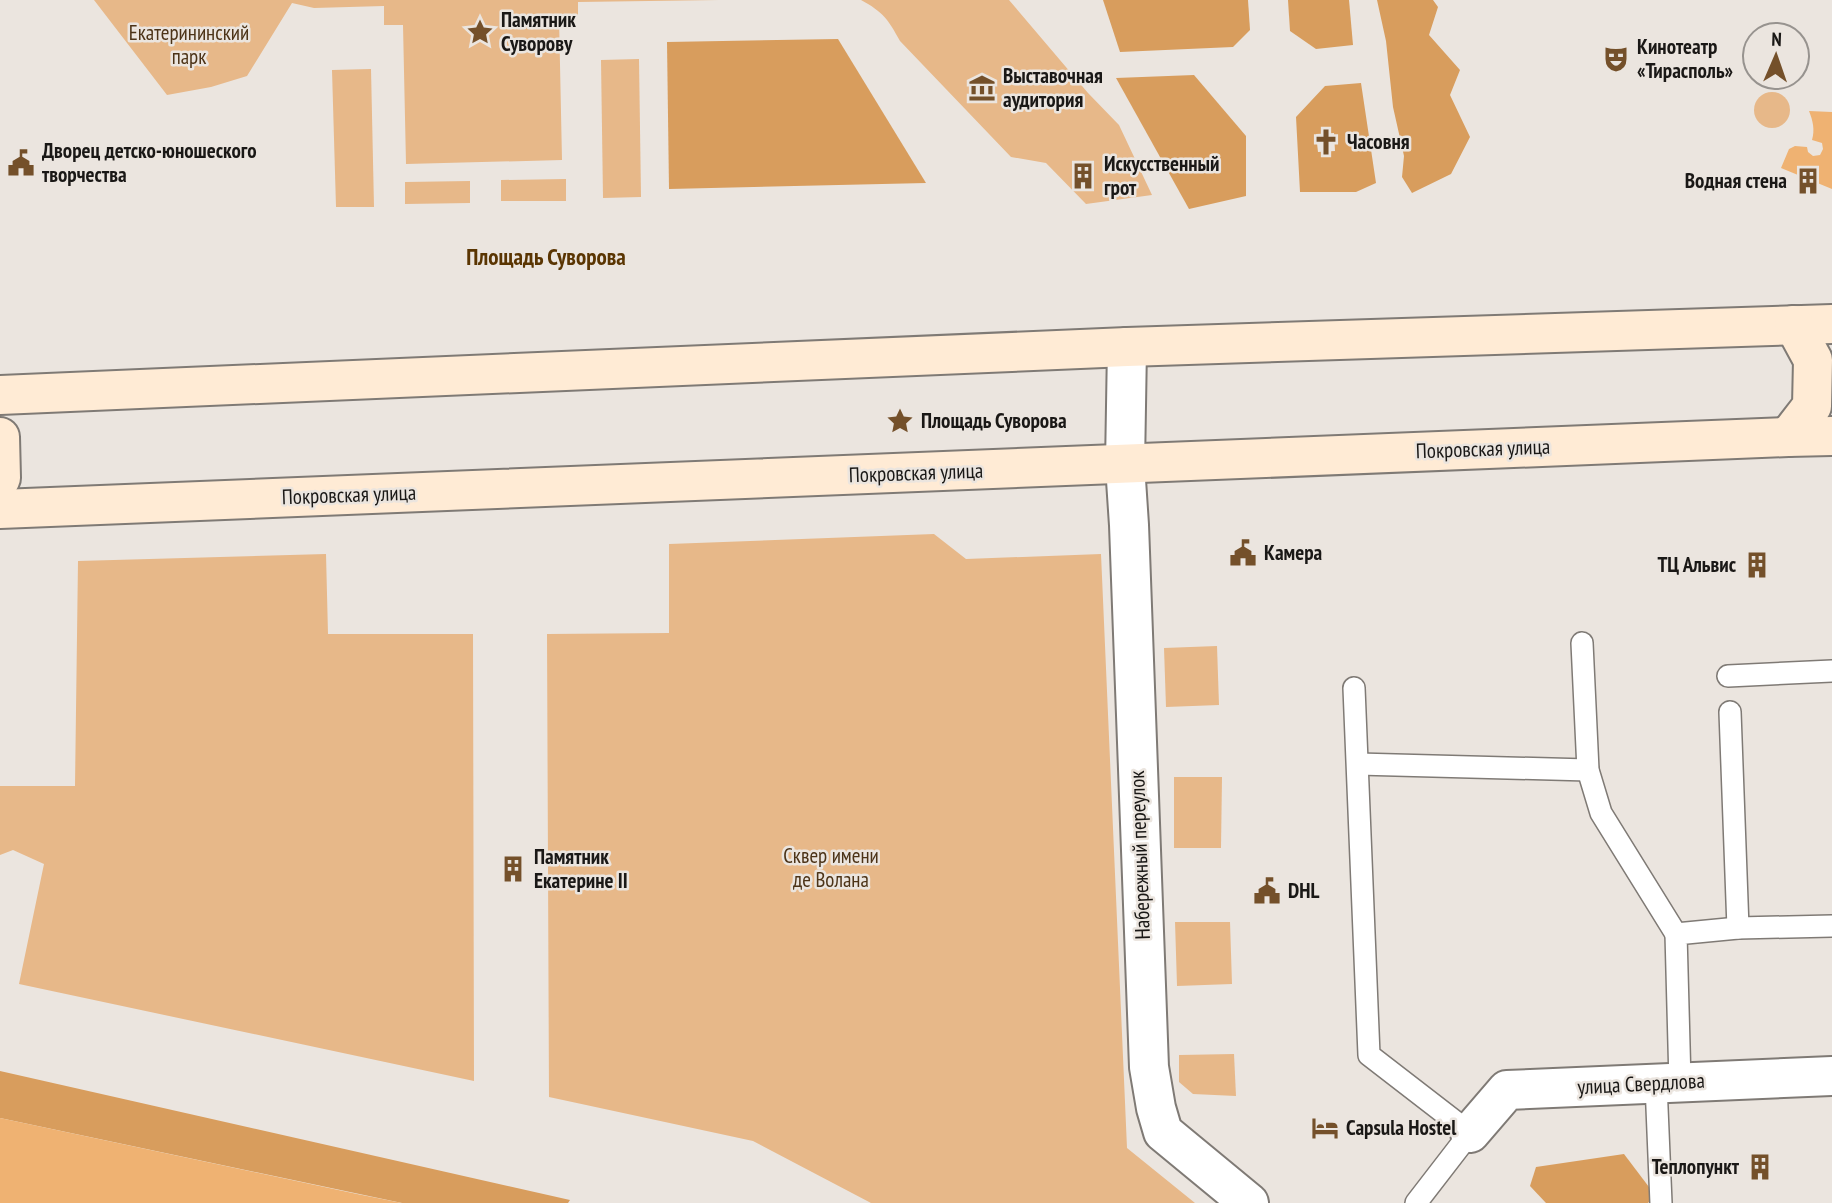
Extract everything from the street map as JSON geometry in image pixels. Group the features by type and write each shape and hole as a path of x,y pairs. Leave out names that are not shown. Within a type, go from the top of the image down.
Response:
{"main road":[{"path":"0,395 1126,347 1832,324"},
{"path":"1794,325 1832,335"},
{"path":"1788,437 1812,406 1813,360 1794,325"},
{"name":"Покровская улица","path":"0,509 1832,436"},
{"path":"0,437 0,480"}],"street":[{"name":"Набережный переулок","path":"1126,347 1125,464 1149,1067 1163,1132 1249,1203"},
{"name":"улица Свердлова","path":"1470,1133 1507,1090 1832,1076"}],"lane":[{"path":"1582,643 1588,770 1601,813 1676,934 1661,1203"},
{"path":"1728,676 1832,671"},
{"path":"1354,688 1369,1055 1470,1133 1416,1203"},
{"path":"1730,712 1738,928"},
{"path":"1359,764 1588,770"},
{"path":"1676,934 1738,928 1832,926"}],"green space":[{"name":"Екатерининский парк","path":"94,0 719,0 578,2 578,17 559,17 562,160 406,164 403,25 384,25 384,6 314,8 292,3 247,76 211,87 167,95"},
{"path":"861,0 1009,0 1088,93 1119,125 1152,195 1086,204 1046,163 1011,157 900,41 884,17"},
{"path":"639,59 641,197 603,198 601,60"},
{"path":"371,69 374,207 336,207 332,70"},
{"path":"1772,92 1785,97 1790,110 1785,123 1772,128 1759,123 1754,110 1759,97"},
{"path":"566,179 566,201 501,201 501,180"},
{"path":"470,181 470,203 405,204 405,182"},
{"name":"Сквер имени де Волана","path":"934,534 966,559 1101,554 1127,1148 1195,1203 871,1203 753,1141 549,1097 547,634 669,633 669,544"},
{"path":"326,554 328,634 473,634 474,1081 19,984 44,864 13,850 0,855 0,786 75,786 78,561"},
{"path":"1217,646 1219,705 1166,707 1164,648"},
{"path":"1174,777 1222,777 1221,848 1174,848"},
{"path":"1175,922 1230,922 1232,984 1177,986"},
{"path":"1234,1054 1236,1096 1193,1094 1179,1082 1179,1055"}],"shaded area":[{"path":"1103,0 1248,0 1250,30 1233,47 1120,52"},
{"path":"1288,0 1349,0 1353,45 1316,49 1290,31"},
{"path":"1377,0 1433,0 1438,7 1429,35 1460,70 1450,95 1470,137 1451,174 1412,193 1402,177 1404,156 1393,107 1386,41"},
{"path":"838,39 926,183 669,189 667,42"},
{"path":"1194,75 1246,136 1246,196 1189,209 1116,78"},
{"path":"1361,83 1376,183 1356,192 1300,192 1296,117 1325,86","holes":["1334,133 1335,151 1318,152 1316,134"]},
{"path":"1809,111 1832,112 1832,189 1781,168 1789,149 1795,146 1807,147 1813,156 1820,155 1823,149 1822,143 1812,140 1813,126"},
{"path":"0,1071 570,1200 568,1203 402,1203 0,1118"},
{"path":"0,1118 357,1194 402,1203 0,1203"},
{"path":"1624,1154 1655,1195 1648,1203 1546,1203 1530,1186 1536,1167"}],"place":[{"name":"Памятник Суворову","path":"480,32"},
{"name":"Кинотеатр «Тирасполь»","path":"1616,59"},
{"name":"Выставочная аудитория","path":"982,88"},
{"name":"Часовня","path":"1326,142"},
{"name":"Дворец детско-юношеского творчества","path":"21,163"},
{"name":"Искусственный грот","path":"1083,176"},
{"name":"Водная стена","path":"1808,181"},
{"name":"Площадь Суворова","path":"900,421"},
{"name":"Камера","path":"1243,553"},
{"name":"ТЦ Альвис","path":"1757,565"},
{"name":"Памятник Екатерине II","path":"513,869"},
{"name":"DHL","path":"1267,891"},
{"name":"Capsula Hostel","path":"1325,1128"},
{"name":"Теплопункт","path":"1760,1167"}],"district":[{"name":"Площадь Суворова","path":"546,257"}]}
